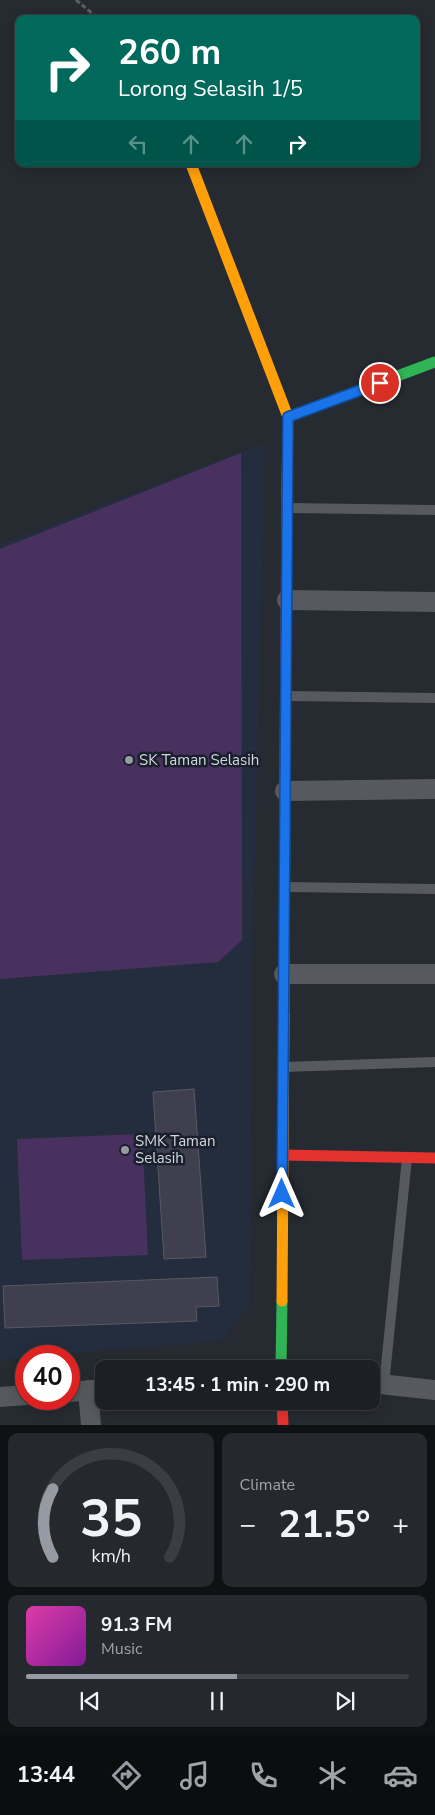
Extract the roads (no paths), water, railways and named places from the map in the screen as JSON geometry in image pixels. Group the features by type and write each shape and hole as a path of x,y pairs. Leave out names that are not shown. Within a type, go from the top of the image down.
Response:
{"street":[{"path":"192,167 288,417 281,1360"},
{"path":"288,417 435,362"},
{"path":"287,600 435,602"},
{"path":"285,790 435,789"},
{"path":"284,974 435,974"},
{"path":"283,1155 435,1158"},
{"path":"380,1384 435,1390"},
{"path":"87,1390 91,1425"},
{"path":"0,1397 15,1396"},
{"path":"282,1410 283,1425"}],"lane":[{"path":"287,508 435,510"},
{"path":"286,696 435,698"},
{"path":"285,887 435,889"},
{"path":"283,1067 435,1062"},
{"path":"380,1368 407,1157"}],"place":[{"name":"SK Taman Selasih","path":"129,760"},
{"name":"SMK Taman Selasih","path":"125,1150"}]}
